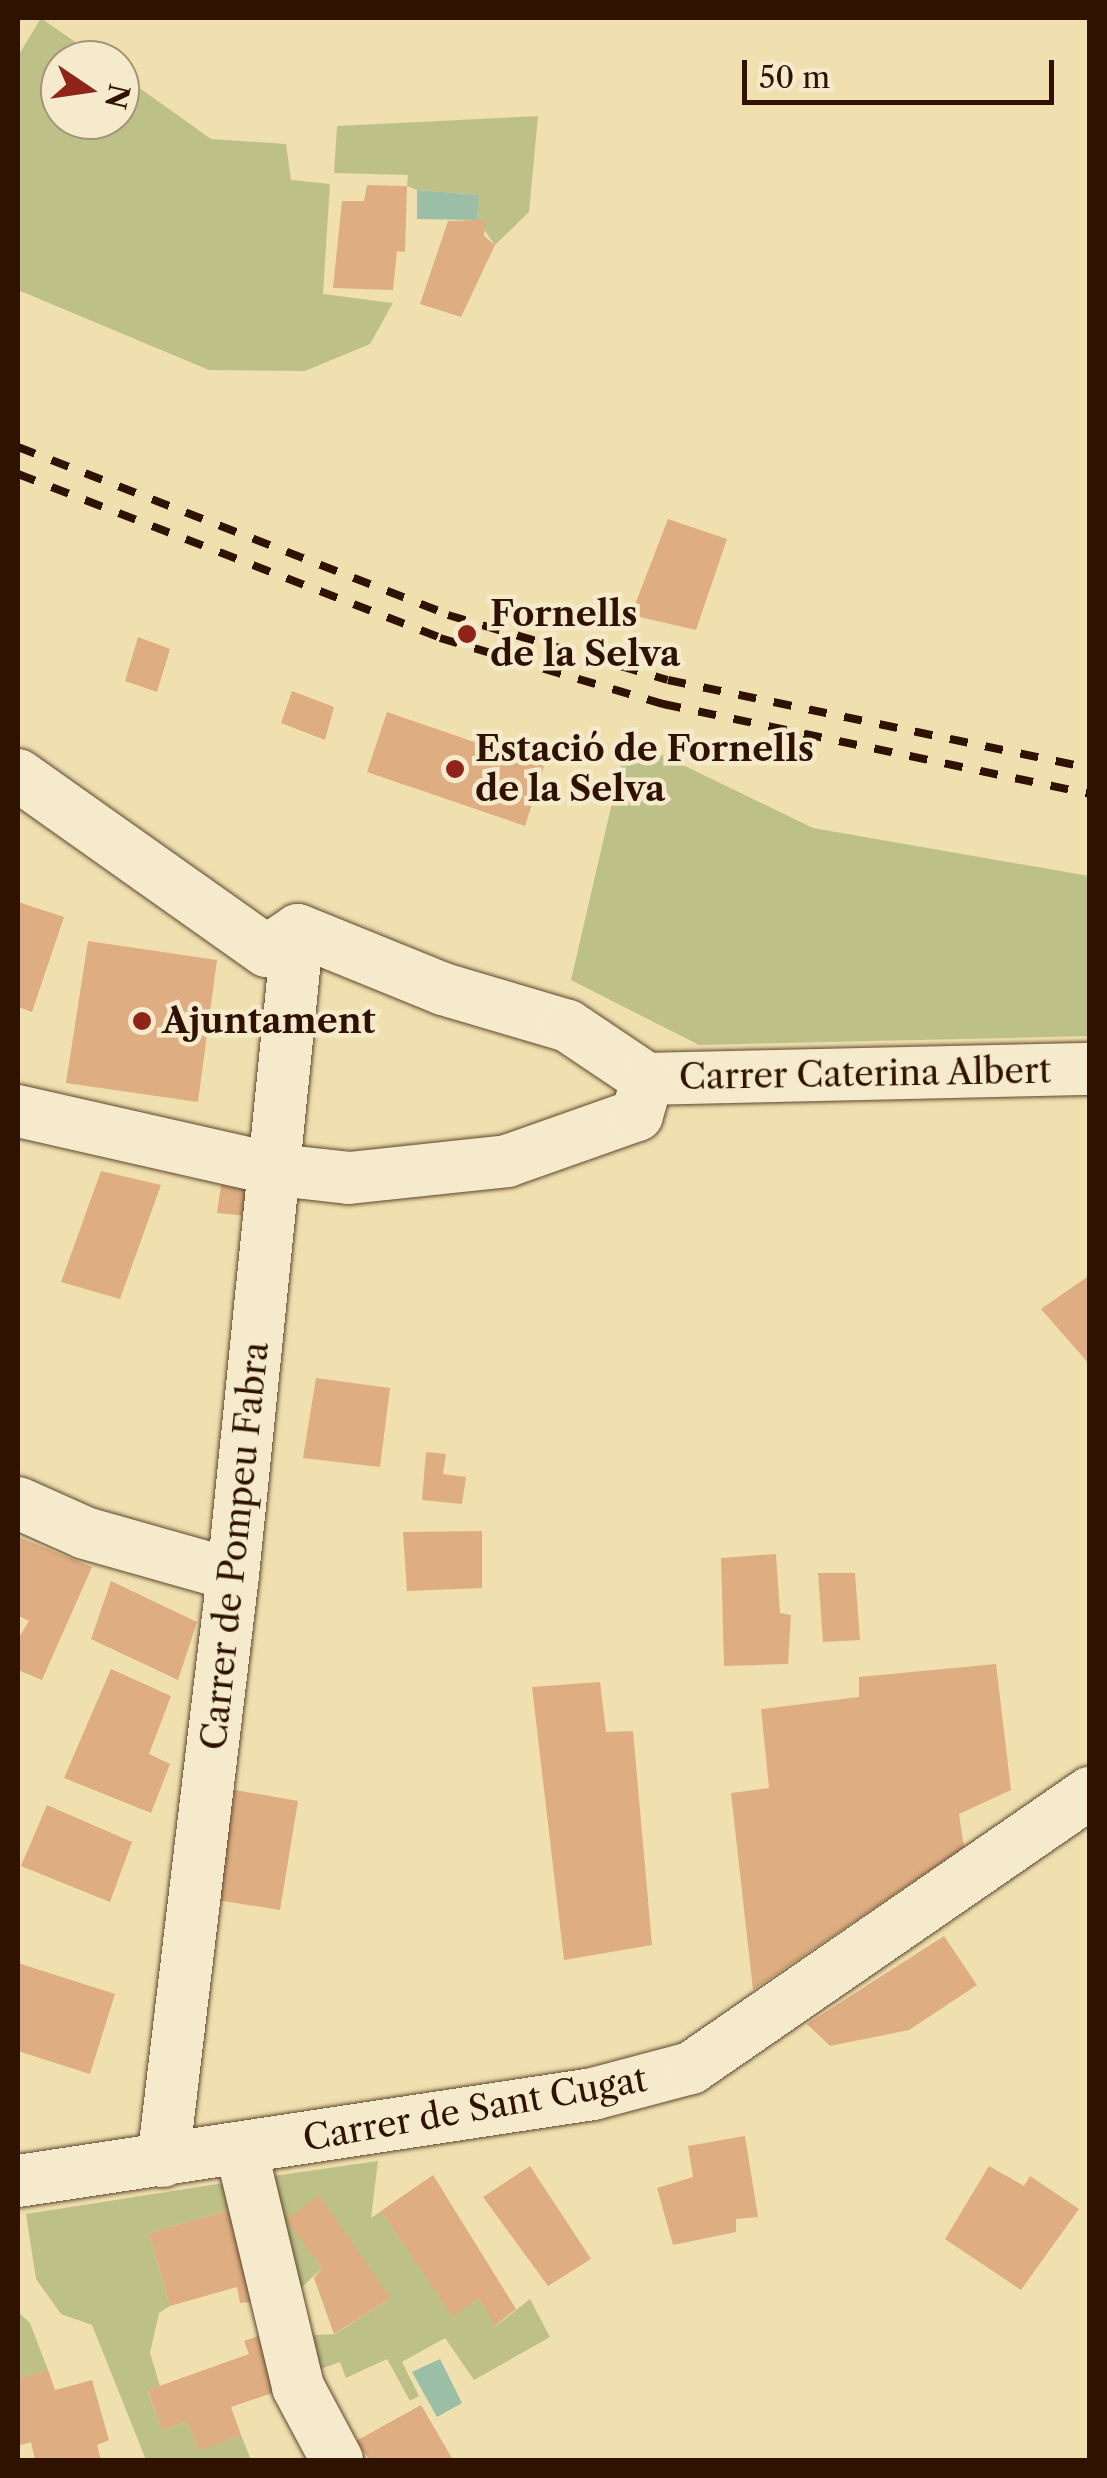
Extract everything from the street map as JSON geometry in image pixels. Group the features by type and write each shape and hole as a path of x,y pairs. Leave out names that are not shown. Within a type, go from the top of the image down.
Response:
{"street":[{"path":"18,775 267,951 298,930"},
{"name":"Carrer Caterina Albert","path":"298,930 444,989 568,1026 647,1079 1090,1069"},
{"name":"Carrer de Pompeu Fabra","path":"163,2162 233,1575 277,1170 298,930"},
{"path":"18,1111 277,1170 349,1178 506,1161 636,1115 647,1079"},
{"path":"18,1503 84,1533 233,1575"},
{"name":"Carrer de Sant Cugat","path":"18,2181 593,2094 692,2068 1090,1794"},
{"path":"242,2149 298,2387 337,2460"}],"shaded area":[{"path":"41,18 72,40 40,40 40,140 140,140 140,88 211,139 286,144 291,180 330,184 323,294 393,303 370,344 305,371 209,370 18,290 18,56"},
{"path":"538,116 529,212 495,245 477,220 479,195 417,190 407,186 408,175 334,173 337,126"},
{"path":"417,190 479,195 477,220 417,219"},
{"path":"627,738 813,828 1089,876 1089,1036 699,1045 571,980"},
{"path":"378,2161 371,2218 381,2211 453,2316 479,2298 496,2326 530,2299 550,2337 474,2380 445,2338 402,2362 419,2396 410,2401 387,2359 346,2378 340,2362 312,2372 303,2336 335,2334 391,2298 287,2220 322,2268 292,2297 259,2178"},
{"path":"224,2183 230,2210 149,2233 170,2306 159,2313 150,2353 160,2386 148,2391 162,2430 187,2421 199,2450 241,2435 251,2460 146,2460 92,2325 61,2314 36,2279 26,2214"},
{"path":"18,2312 30,2323 48,2370 18,2378"},
{"path":"440,2359 462,2403 437,2417 412,2372"}],"building":[{"path":"367,185 407,186 405,252 397,251 393,290 333,288 342,201 364,201"},
{"path":"485,220 484,236 495,245 461,317 420,304 448,221"},
{"path":"668,519 727,539 696,630 631,615"},
{"path":"138,637 170,649 157,692 125,681"},
{"path":"292,691 334,707 325,740 281,723"},
{"name":"Estació de Fornells de la Selva","path":"387,712 544,766 525,826 367,772"},
{"path":"18,902 64,917 32,1012 18,1007"},
{"name":"Ajuntament","path":"88,941 217,960 198,1102 66,1083"},
{"path":"101,1171 161,1185 120,1299 61,1282"},
{"path":"221,1185 250,1190 247,1216 217,1213"},
{"path":"1090,1275 1090,1365 1041,1309"},
{"path":"316,1378 390,1388 380,1467 303,1458"},
{"path":"426,1452 446,1454 443,1474 466,1477 462,1504 422,1500"},
{"path":"482,1531 482,1588 407,1591 403,1532"},
{"path":"18,1537 92,1567 42,1680 18,1670 18,1639 29,1621 18,1616"},
{"path":"776,1554 780,1613 791,1615 788,1664 724,1666 721,1558"},
{"path":"818,1573 855,1573 860,1640 823,1642"},
{"path":"111,1581 197,1622 178,1680 91,1639"},
{"path":"996,1664 1011,1790 959,1814 964,1847 753,1990 731,1793 769,1788 761,1709 859,1697 859,1677"},
{"path":"111,1669 171,1696 149,1754 170,1764 151,1813 64,1778"},
{"path":"600,1682 606,1732 633,1731 652,1945 564,1960 532,1687"},
{"path":"235,1790 298,1801 280,1910 217,1900"},
{"path":"47,1805 132,1842 110,1902 21,1866"},
{"path":"944,1936 977,1985 909,2030 830,2046 807,2024"},
{"path":"18,1963 115,1994 90,2074 18,2051"},
{"path":"745,2136 758,2217 736,2219 736,2232 673,2245 657,2188 693,2177 688,2146"},
{"path":"530,2166 591,2259 548,2286 483,2197"},
{"path":"989,2166 1024,2186 1030,2176 1079,2209 1021,2290 945,2239"},
{"path":"433,2175 516,2309 495,2326 479,2298 453,2317 381,2211"},
{"path":"319,2195 391,2298 334,2334 314,2278 322,2268 286,2220"},
{"path":"230,2210 252,2302 240,2303 237,2287 170,2306 149,2233"},
{"path":"258,2336 275,2392 231,2407 241,2435 199,2451 187,2421 162,2430 148,2390 249,2354 244,2341"},
{"path":"48,2370 55,2390 92,2380 109,2440 97,2445 101,2460 35,2460 31,2442 18,2446 18,2378"},
{"path":"421,2405 453,2460 370,2460 356,2441"}],"railway":[{"path":"18,447 448,615 668,680 1090,768"},
{"path":"18,474 440,638 663,704 1090,794"}],"place":[{"name":"Fornells de la Selva","path":"467,634"},
{"name":"Estació de Fornells de la Selva","path":"455,769"},
{"name":"Ajuntament","path":"142,1021"}]}
